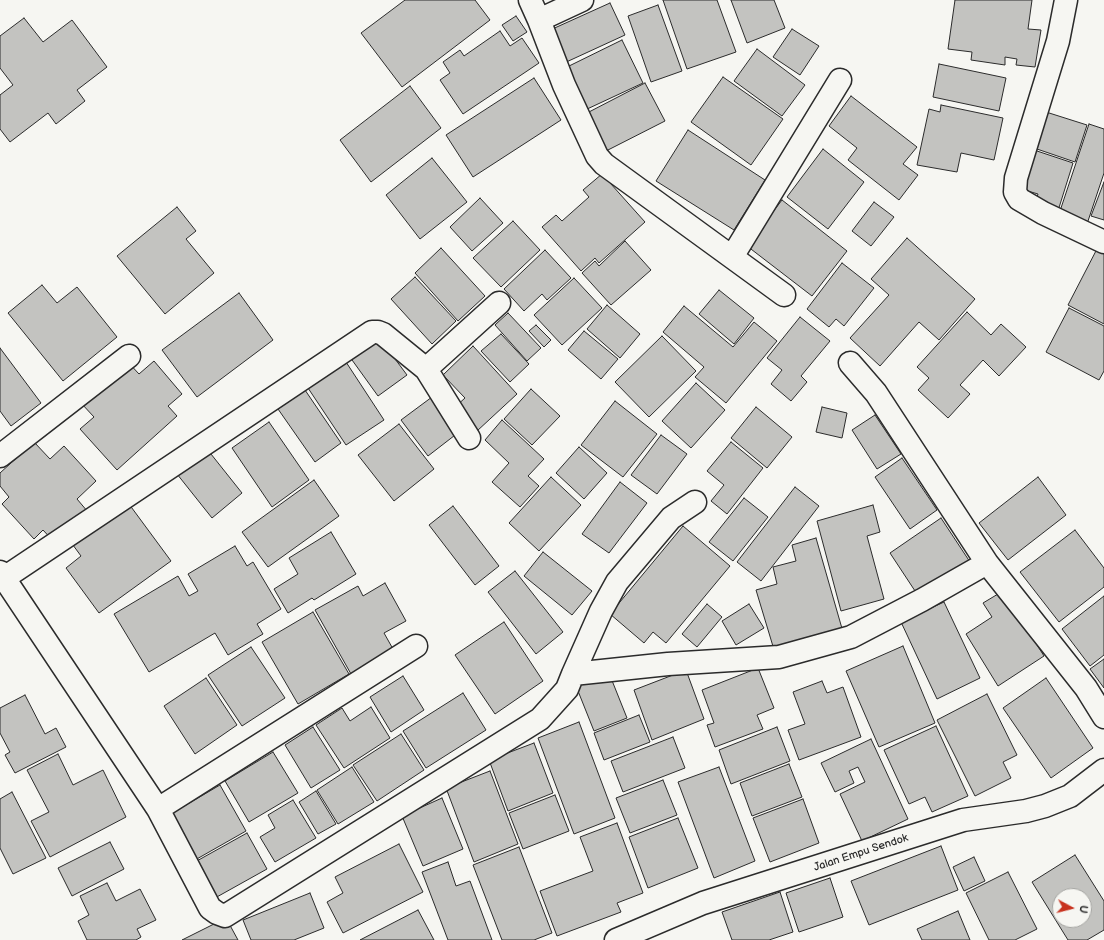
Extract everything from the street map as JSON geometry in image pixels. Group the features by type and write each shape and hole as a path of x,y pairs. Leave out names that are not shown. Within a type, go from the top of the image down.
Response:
{"street":[{"path":"530,0 564,86 597,156 604,164 784,295"},
{"path":"539,20 582,0"},
{"path":"1066,0 1058,41 1016,178 1015,192 1018,199 1043,213 1104,242"},
{"path":"732,257 840,80"},
{"path":"426,369 499,303"},
{"path":"469,438 426,369 383,334 372,332 2,576 158,809 210,908 217,914 225,916 540,719 567,689 601,611 617,582 671,518 695,502"},
{"path":"0,456 129,356"},
{"path":"850,363 876,393 987,563 1086,688 1104,717"},
{"path":"573,674 668,664 779,657 851,637 922,600 987,563"},
{"path":"158,809 416,646"},
{"name":"Jalan Empu Sendok","path":"616,940 703,903 955,822 1026,811 1045,806 1070,796 1104,770"}],"building":[{"path":"405,0 475,0 490,20 402,87 361,33"},
{"path":"663,0 717,0 736,52 687,69"},
{"path":"731,0 774,0 785,28 747,43"},
{"path":"955,0 1032,0 1028,29 1041,30 1035,67 1016,65 1017,59 1005,57 1005,65 971,60 972,52 948,49"},
{"path":"610,3 625,35 562,64 548,31"},
{"path":"658,5 682,71 651,82 628,16"},
{"path":"516,16 527,32 513,41 502,25"},
{"path":"24,18 43,42 72,20 107,67 77,90 85,101 56,124 48,113 10,142 0,129 0,95 13,85 0,68 0,36"},
{"path":"792,29 819,46 800,75 773,57"},
{"path":"500,31 510,46 522,38 539,63 463,114 440,80 450,73 443,62 460,50 464,56"},
{"path":"622,40 643,83 585,110 565,68"},
{"path":"757,49 805,85 782,116 734,81"},
{"path":"939,64 1006,78 999,111 933,97"},
{"path":"723,77 783,119 751,165 691,122"},
{"path":"534,78 561,120 473,177 446,135"},
{"path":"645,83 665,121 606,151 587,113"},
{"path":"410,86 441,128 371,182 340,140"},
{"path":"851,96 917,147 903,164 918,175 899,200 848,160 857,148 829,126"},
{"path":"941,105 1003,118 994,160 961,153 957,172 917,165 929,109 940,112"},
{"path":"1046,112 1087,125 1075,162 1034,148"},
{"path":"1089,124 1104,129 1104,173 1087,224 1059,214"},
{"path":"688,130 765,180 734,230 656,181"},
{"path":"823,149 864,182 828,229 787,197"},
{"path":"1034,150 1073,163 1057,214 1034,207 1038,194 1021,189"},
{"path":"432,158 467,202 420,239 386,195"},
{"path":"602,174 645,222 599,263 595,258 581,271 542,227 556,215 562,221 589,197 583,190"},
{"path":"1104,182 1104,220 1091,216"},
{"path":"480,198 503,223 472,251 450,227"},
{"path":"782,200 847,251 812,296 747,246"},
{"path":"874,202 894,217 871,246 852,231"},
{"path":"177,207 196,231 186,239 214,273 165,314 117,256"},
{"path":"513,221 540,250 501,287 473,258"},
{"path":"907,238 975,299 939,340 919,322 880,366 850,338 889,295 871,279"},
{"path":"625,241 651,270 611,305 582,273 595,261 599,266"},
{"path":"1098,247 1104,251 1104,324 1068,305"},
{"path":"441,248 485,296 458,321 415,273"},
{"path":"545,250 571,278 547,300 542,294 524,311 504,289"},
{"path":"842,263 874,288 844,326 836,319 829,327 807,309"},
{"path":"415,277 456,321 432,344 391,299"},
{"path":"574,278 602,308 562,345 534,315"},
{"path":"42,285 57,303 77,287 117,337 63,381 8,313"},
{"path":"719,290 754,318 734,344 699,314"},
{"path":"239,293 273,340 197,397 162,350"},
{"path":"607,305 640,334 620,358 587,329"},
{"path":"684,306 733,347 754,322 777,341 726,403 695,377 704,367 663,332"},
{"path":"1069,308 1104,326 1104,371 1099,380 1046,352"},
{"path":"967,312 991,335 1001,324 1026,347 999,376 983,360 960,385 970,394 948,418 918,390 929,378 917,367"},
{"path":"508,313 541,348 527,361 495,325"},
{"path":"800,317 830,341 801,376 807,382 791,401 771,384 782,370 767,358"},
{"path":"536,325 551,340 544,347 529,331"},
{"path":"584,331 618,359 601,379 568,350"},
{"path":"375,332 407,375 378,396 347,353"},
{"path":"501,334 529,364 510,382 481,351"},
{"path":"662,336 696,371 649,417 615,382"},
{"path":"473,346 517,394 477,431 455,407 465,398 443,375"},
{"path":"0,348 41,403 11,426 0,411"},
{"path":"127,361 139,374 154,361 182,394 168,406 177,416 117,470 80,429 94,417 81,403"},
{"path":"346,362 384,420 346,445 308,388"},
{"path":"696,383 725,410 691,448 662,421"},
{"path":"531,389 560,416 532,445 504,419"},
{"path":"305,390 341,443 315,462 278,409"},
{"path":"432,397 459,432 428,456 401,420"},
{"path":"615,401 657,434 623,477 581,445"},
{"path":"756,407 792,437 767,468 731,438"},
{"path":"822,407 847,413 842,438 816,432"},
{"path":"875,415 901,454 877,469 852,430"},
{"path":"502,420 544,459 528,476 539,486 520,507 492,482 509,463 485,440"},
{"path":"269,422 309,480 272,507 232,448"},
{"path":"399,424 434,469 394,501 358,455"},
{"path":"661,435 687,454 657,494 631,475"},
{"path":"34,442 50,459 64,446 96,481 77,499 88,512 55,543 43,530 34,539 2,504 9,497 0,486 0,473"},
{"path":"731,442 763,468 727,514 711,501 724,485 707,471"},
{"path":"579,447 607,473 584,499 556,473"},
{"path":"207,449 242,493 212,518 177,474"},
{"path":"902,458 937,510 910,529 875,477"},
{"path":"551,477 581,505 539,551 509,523"},
{"path":"1038,477 1066,515 1008,560 979,523"},
{"path":"314,480 339,516 268,567 242,532"},
{"path":"620,482 647,503 609,553 582,534"},
{"path":"795,487 819,506 761,581 737,562"},
{"path":"744,498 768,517 733,561 709,542"},
{"path":"126,500 171,561 99,613 66,568 81,556 70,541"},
{"path":"873,505 880,532 867,536 884,599 841,611 817,521"},
{"path":"453,506 499,566 475,585 429,525"},
{"path":"941,518 970,562 919,597 890,553"},
{"path":"683,526 730,566 666,643 653,632 644,643 610,614"},
{"path":"1075,530 1104,568 1104,587 1059,622 1020,572"},
{"path":"331,532 356,574 314,600 312,598 288,613 274,589 298,574 289,558"},
{"path":"816,538 843,632 775,653 756,590 777,584 773,567 796,561 792,545"},
{"path":"235,546 247,566 253,562 281,609 257,624 263,634 228,655 215,633 149,672 114,614 178,576 189,596 198,591 188,574"},
{"path":"543,552 592,591 572,615 524,576"},
{"path":"515,571 563,632 536,654 488,592"},
{"path":"385,583 406,621 384,633 393,649 351,674 315,610 358,586 363,596"},
{"path":"1003,591 1044,656 998,686 966,634 992,617 983,603"},
{"path":"1104,596 1104,655 1090,666 1062,629"},
{"path":"944,602 980,678 937,699 901,622"},
{"path":"707,604 722,617 697,647 682,634"},
{"path":"749,604 764,628 736,645 722,621"},
{"path":"313,612 349,674 298,704 262,642"},
{"path":"504,622 543,681 495,714 455,655"},
{"path":"903,646 935,723 879,747 846,671"},
{"path":"251,647 285,698 242,726 208,675"},
{"path":"1104,659 1104,688 1090,669"},
{"path":"758,668 774,708 757,715 763,729 715,747 707,725 714,723 702,690"},
{"path":"686,670 704,719 652,740 634,690"},
{"path":"609,673 627,718 594,731 576,686"},
{"path":"403,676 424,710 391,732 370,697"},
{"path":"206,678 237,725 195,754 164,706"},
{"path":"1046,678 1093,748 1051,778 1003,708"},
{"path":"822,681 827,693 843,687 861,737 799,760 788,730 805,724 793,692"},
{"path":"463,693 486,730 426,768 403,731"},
{"path":"987,694 1017,755 1003,762 1011,778 975,796 937,720"},
{"path":"25,695 45,734 56,728 66,747 15,773 5,755 10,752 0,733 0,708"},
{"path":"371,707 390,738 344,768 316,725 342,708 350,721"},
{"path":"639,715 650,742 604,760 594,733"},
{"path":"579,722 615,818 574,834 538,738"},
{"path":"936,726 968,796 932,812 925,797 909,804 884,750"},
{"path":"313,727 340,770 311,788 285,745"},
{"path":"777,727 790,761 731,784 719,750"},
{"path":"401,734 424,770 377,801 353,765"},
{"path":"673,737 685,768 623,792 611,761"},
{"path":"871,739 908,819 862,841 840,794 865,782 858,767 849,771 854,783 835,792 821,763"},
{"path":"534,743 553,793 508,811 489,760"},
{"path":"273,752 298,793 249,822 225,781"},
{"path":"58,754 73,785 103,770 126,817 50,857 31,821 49,812 27,770"},
{"path":"789,764 802,797 752,816 740,783"},
{"path":"352,767 374,802 338,824 317,790"},
{"path":"719,767 755,861 714,878 678,782"},
{"path":"490,771 518,844 474,862 446,788"},
{"path":"663,780 677,815 630,833 616,798"},
{"path":"220,785 246,831 195,860 169,815"},
{"path":"316,791 336,824 318,834 299,802"},
{"path":"12,792 46,858 13,874 0,848 0,799"},
{"path":"555,795 569,831 523,849 509,813"},
{"path":"442,798 463,849 423,866 402,816"},
{"path":"803,799 819,843 770,862 753,818"},
{"path":"293,800 316,838 275,862 260,837 275,828 268,815"},
{"path":"678,818 698,868 648,888 629,837"},
{"path":"617,823 643,893 617,903 621,912 557,936 540,891 593,871 580,837"},
{"path":"247,833 267,869 215,898 195,862"},
{"path":"110,842 124,869 72,896 58,868"},
{"path":"399,844 423,892 343,933 327,902 343,893 335,877"},
{"path":"941,846 958,890 869,925 851,881"},
{"path":"519,847 552,933 534,940 502,940 473,865"},
{"path":"1075,855 1104,901 1104,930 1087,940 1068,940 1061,928 1092,928 1092,888 1052,888 1052,914 1032,882"},
{"path":"974,857 985,881 964,891 953,867"},
{"path":"448,862 456,886 470,881 492,940 448,940 422,872"},
{"path":"1008,872 1037,929 1015,940 989,940 966,893"},
{"path":"830,878 843,917 799,932 786,893"},
{"path":"107,883 116,901 140,889 156,920 137,929 141,937 136,940 87,940 78,921 89,915 80,896"},
{"path":"780,892 793,932 769,940 732,940 722,912"},
{"path":"310,893 324,928 294,940 251,940 243,920"},
{"path":"418,910 434,940 360,940"},
{"path":"958,911 970,940 922,940 917,929"},
{"path":"226,918 238,940 182,940"}]}
